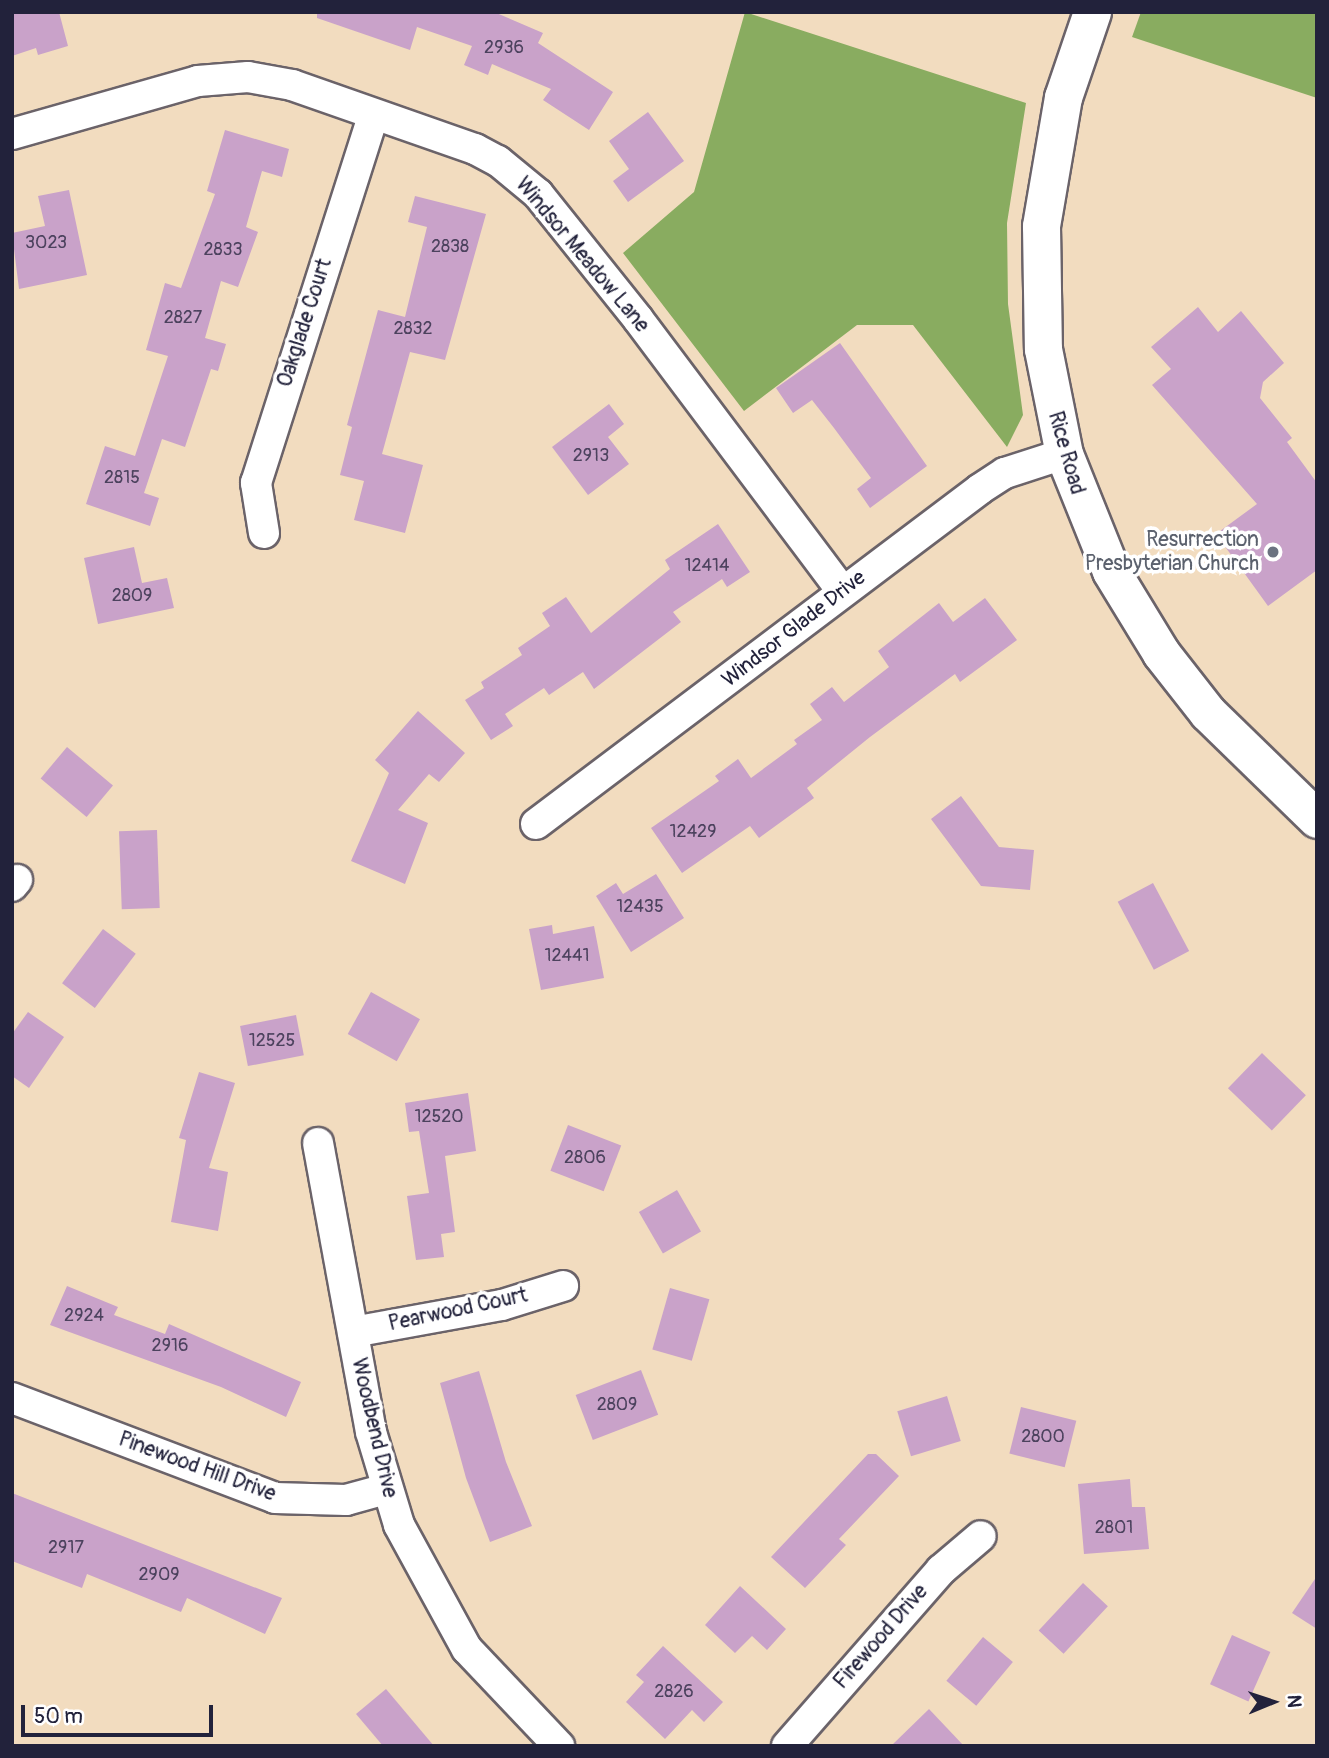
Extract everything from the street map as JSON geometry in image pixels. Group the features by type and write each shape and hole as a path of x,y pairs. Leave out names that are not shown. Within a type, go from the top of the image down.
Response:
{"street":[{"name":"Rice Road","path":"1092,12 1063,97 1041,226 1043,349 1064,454 1111,571 1161,653 1208,713 1317,819"},
{"name":"Windsor Meadow Lane","path":"12,134 198,81 248,77 292,85 373,116 475,149 518,175 538,194 638,320 842,591"},
{"name":"Oakglade Court","path":"264,533 256,483 373,116"},
{"name":"Windsor Glade Drive","path":"536,824 842,591 1005,473 1064,454"},
{"name":"Woodbend Drive","path":"318,1143 353,1332 386,1489 399,1525 467,1649 559,1746"},
{"name":"Pearwood Court","path":"353,1332 502,1305 562,1286"},
{"name":"Pinewood Hill Drive","path":"12,1398 275,1498 346,1500 386,1489"},
{"name":"Firewood Drive","path":"787,1746 941,1570 981,1536"}],"green space":[{"path":"745,12 1026,103 1007,223 1008,304 1023,415 1007,447 913,325 857,325 744,411 623,253 694,192"},
{"path":"1141,12 1317,12 1317,98 1132,37"}],"building":[{"path":"12,12 59,12 68,46 38,55 36,48 12,56"},
{"path":"317,12 494,12 543,33 538,43 613,92 589,130 543,100 551,89 492,64 488,75 464,65 472,46 417,27 410,50 317,18"},
{"path":"648,112 684,161 628,202 613,181 629,169 609,141"},
{"path":"225,130 289,149 282,177 262,171 246,227 258,232 238,287 221,281 205,338 226,344 218,371 211,369 185,447 162,439 144,493 159,498 150,526 86,504 105,446 135,456 168,356 146,350 165,283 181,288 215,194 207,191"},
{"path":"69,190 87,275 19,289 12,233 45,226 38,196"},
{"path":"415,196 486,214 445,360 410,352 382,454 423,465 405,533 354,520 364,481 340,475 352,427 347,425 378,310 405,317 427,227 408,222"},
{"path":"1198,307 1218,332 1241,311 1284,363 1263,382 1260,398 1292,438 1287,442 1317,483 1317,570 1268,606 1216,534 1257,504 1152,385 1171,369 1151,347"},
{"path":"840,343 927,466 870,508 857,489 871,478 834,428 812,400 793,413 776,388"},
{"path":"609,404 624,424 608,437 629,464 588,495 552,447"},
{"path":"718,524 750,572 727,587 722,579 673,612 681,622 594,689 583,672 549,695 544,688 505,714 513,726 491,740 465,700 484,688 481,682 522,655 518,648 550,626 542,613 566,597 591,633 670,569 665,560"},
{"path":"134,547 142,583 167,578 174,608 98,624 84,558"},
{"path":"985,598 1017,640 960,682 955,674 870,737 807,788 814,798 759,838 750,826 682,873 651,828 719,781 715,776 738,759 751,778 797,744 794,740 822,720 810,704 832,687 844,702 889,667 878,651 939,603 953,622"},
{"path":"418,711 465,753 439,782 429,774 398,810 428,823 405,884 351,861 389,773 375,760"},
{"path":"67,747 113,786 87,817 41,778"},
{"path":"961,796 999,847 1034,850 1030,890 981,886 931,819"},
{"path":"157,830 160,908 122,909 119,831"},
{"path":"656,874 684,918 631,952 596,896 616,883 623,894"},
{"path":"1153,883 1189,951 1154,970 1118,902"},
{"path":"552,925 553,934 594,926 604,978 541,990 529,929"},
{"path":"103,929 136,954 95,1008 62,983"},
{"path":"371,992 420,1019 397,1061 348,1034"},
{"path":"28,1012 64,1037 29,1088 12,1076 12,1034"},
{"path":"296,1015 304,1055 248,1066 240,1026"},
{"path":"1262,1053 1306,1095 1272,1131 1228,1088"},
{"path":"199,1072 235,1083 209,1168 228,1172 218,1231 171,1222 186,1140 179,1138"},
{"path":"468,1093 476,1151 445,1156 455,1232 441,1234 444,1257 416,1260 407,1196 429,1193 419,1131 409,1132 405,1103"},
{"path":"568,1125 621,1145 604,1191 550,1171"},
{"path":"677,1190 701,1232 663,1254 639,1212"},
{"path":"67,1286 118,1307 114,1315 165,1334 169,1324 301,1382 286,1417 221,1387 50,1325"},
{"path":"670,1288 709,1299 692,1361 652,1350"},
{"path":"641,1370 658,1415 593,1440 576,1395"},
{"path":"479,1371 506,1462 532,1526 490,1542 466,1478 440,1383"},
{"path":"947,1396 961,1441 911,1456 897,1411"},
{"path":"1021,1407 1076,1421 1065,1467 1009,1454"},
{"path":"868,1454 876,1454 899,1476 839,1539 846,1545 805,1588 771,1557"},
{"path":"1130,1479 1132,1507 1145,1507 1149,1549 1084,1554 1078,1484"},
{"path":"12,1493 282,1598 265,1634 187,1598 181,1612 87,1574 82,1588 12,1561"},
{"path":"1317,1576 1317,1629 1292,1613"},
{"path":"1083,1583 1108,1606 1064,1654 1039,1631"},
{"path":"740,1586 786,1629 767,1650 752,1636 735,1653 705,1625"},
{"path":"1232,1635 1270,1652 1248,1701 1210,1684"},
{"path":"983,1637 1013,1662 976,1706 946,1681"},
{"path":"663,1646 723,1702 704,1722 692,1710 665,1739 626,1702 644,1682 636,1675"},
{"path":"386,1689 434,1746 383,1746 356,1714"},
{"path":"929,1709 964,1746 891,1746"}],"place":[{"name":"Resurrection Presbyterian Church","path":"1273,552"}]}
